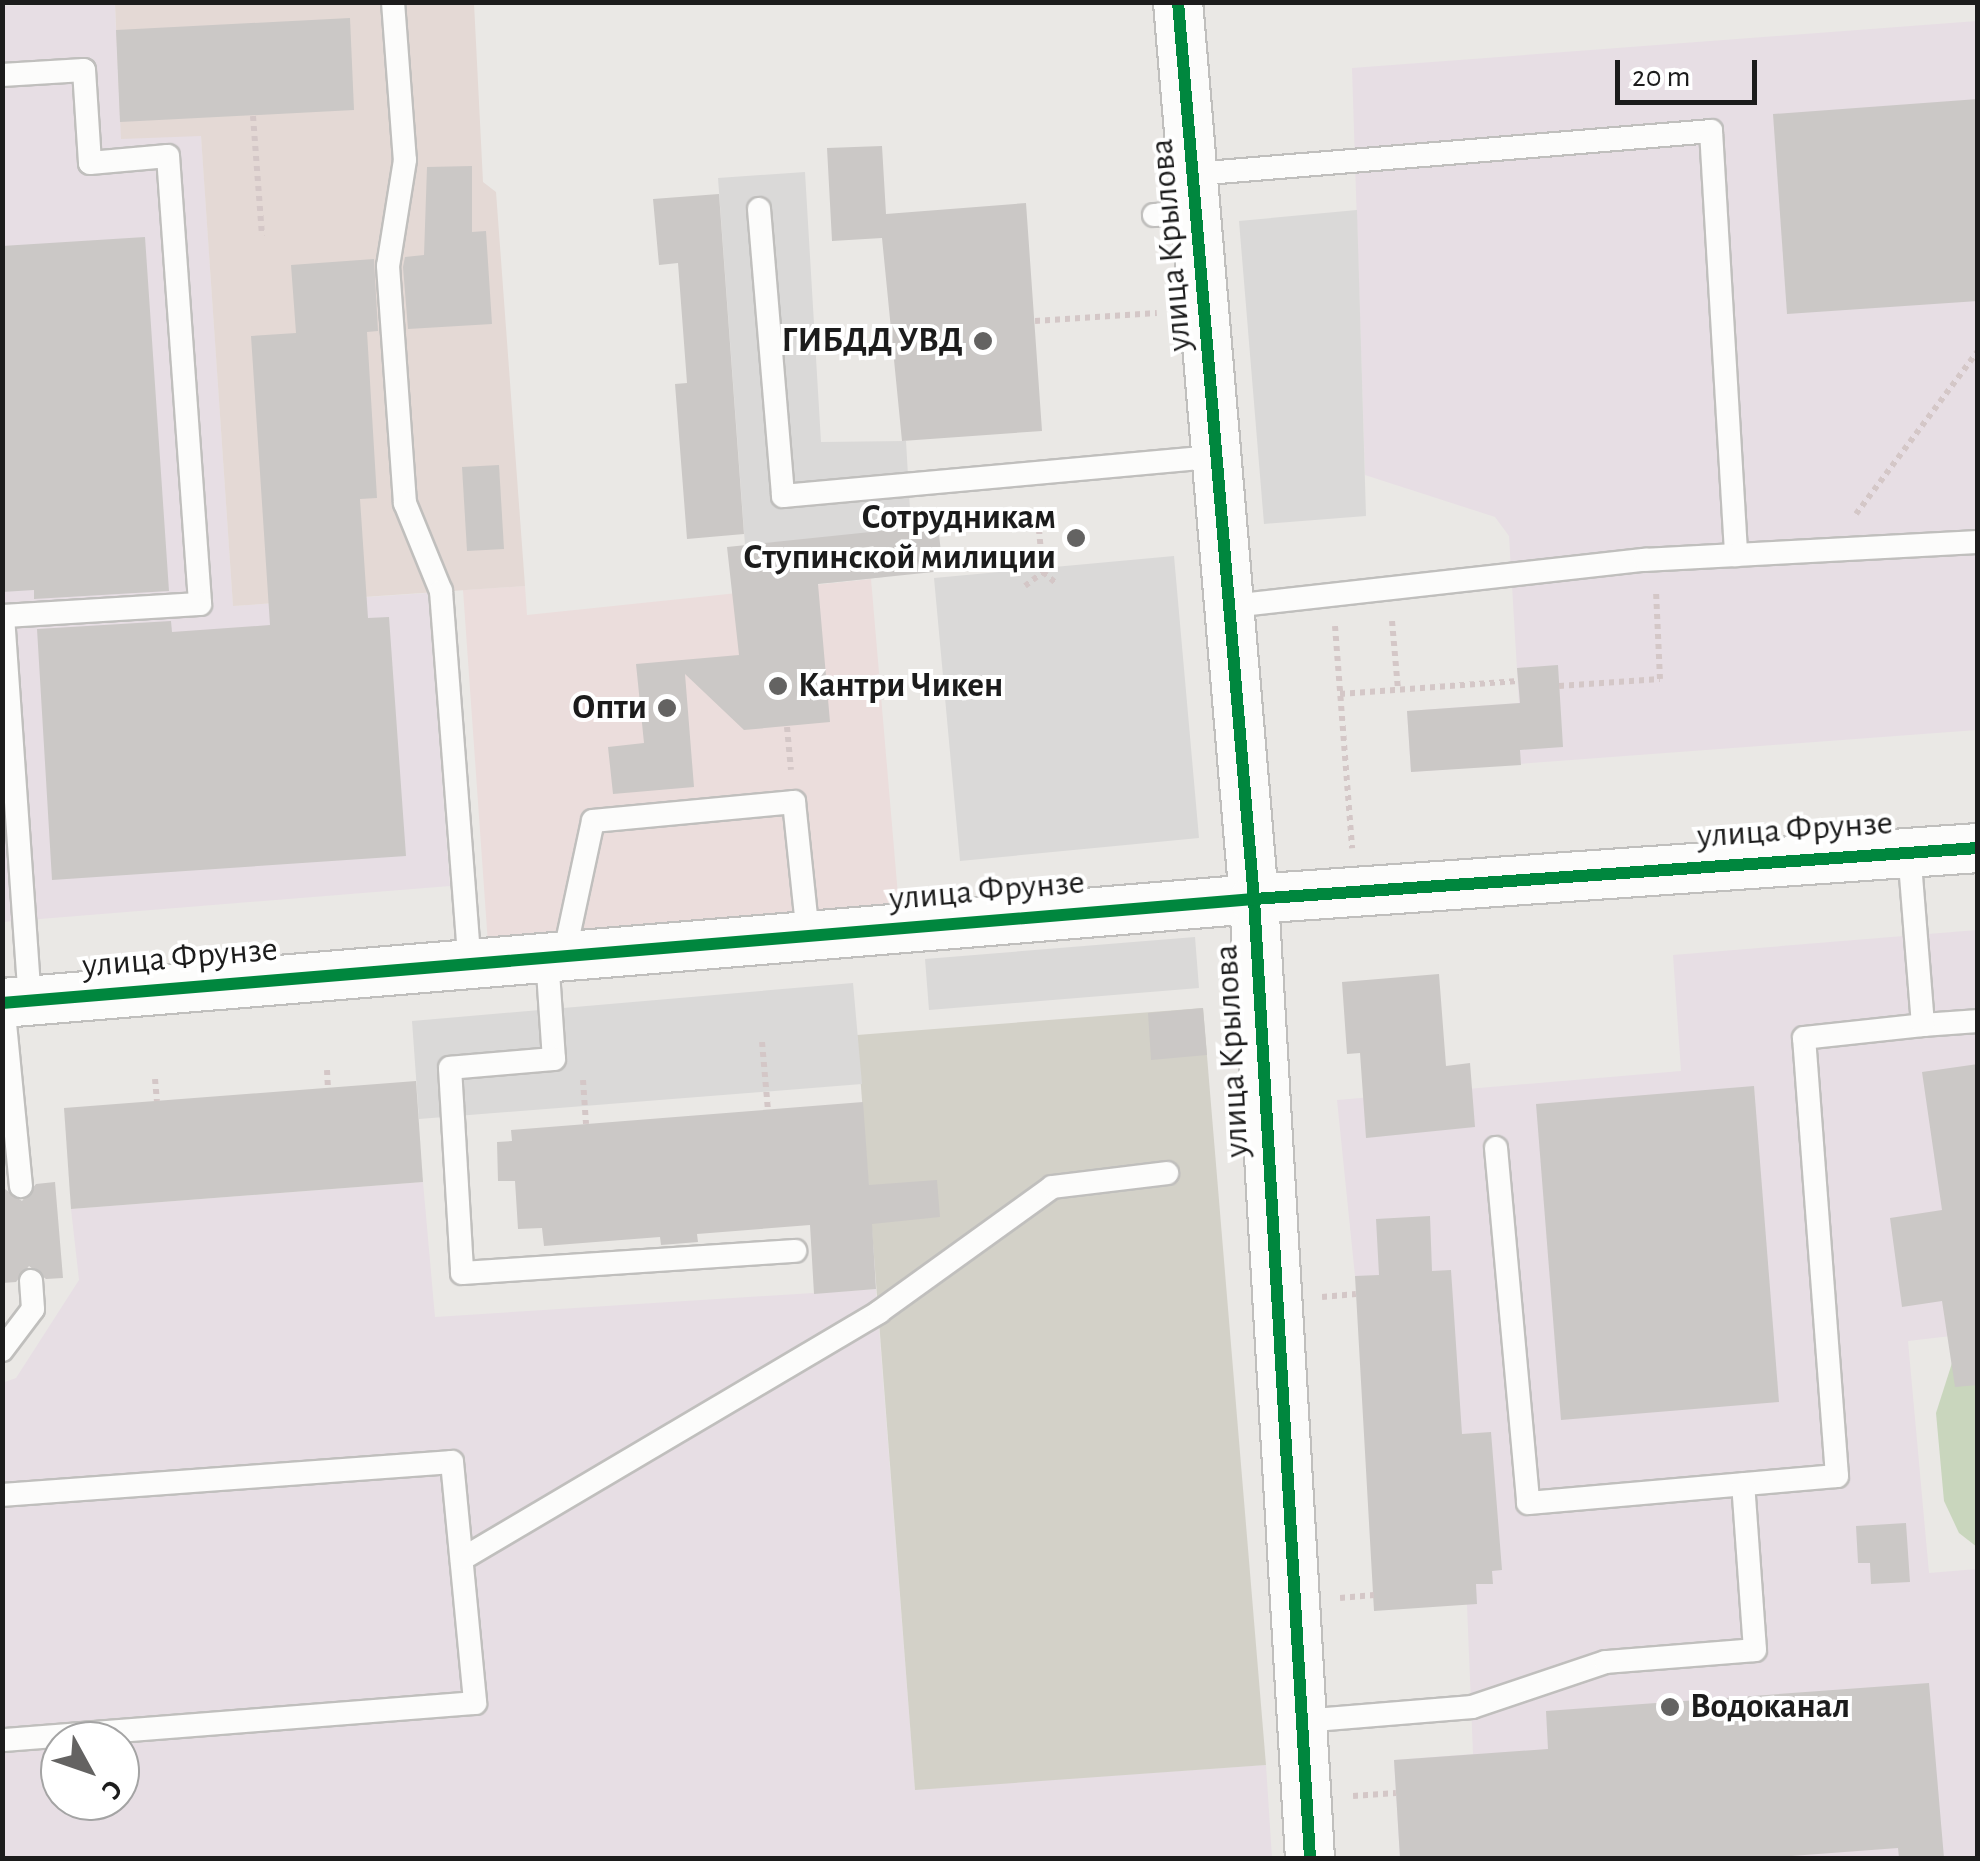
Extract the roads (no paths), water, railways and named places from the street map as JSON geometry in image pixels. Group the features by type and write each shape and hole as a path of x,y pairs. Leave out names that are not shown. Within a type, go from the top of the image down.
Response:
{"street":[{"name":"улица Крылова","path":"1178,2 1182,201 1208,309 1254,898 1310,1858"},
{"name":"улица Фрунзе","path":"12,1002 1254,898 1978,848"}],"lane":[{"path":"394,2 404,160 388,266 406,503 442,592 470,964"},
{"path":"2,76 84,70 90,162 168,156 200,604 3,616 12,1002 9,1130 20,1186"},
{"path":"1182,201 1711,132 1736,555"},
{"path":"759,209 783,496 1221,456"},
{"path":"1232,606 1654,560 1978,542"},
{"path":"795,1251 462,1273 450,1068 554,1059 556,956 593,820 794,802 808,936"},
{"path":"1908,852 1923,1025"},
{"path":"1496,1148 1528,1503 1837,1476 1804,1038 1978,1021"},
{"path":"462,1558 878,1312 1052,1187 1167,1172"},
{"path":"2,1350 33,1308 31,1281"},
{"path":"2,1496 452,1462 475,1703 2,1740"},
{"path":"1302,1722 1472,1706 1606,1662 1755,1650 1743,1484"}],"place":[{"name":"ГИБДД УВД","path":"983,341"},
{"name":"Сотрудникам Ступинской милиции","path":"1076,538"},
{"name":"Кантри Чикен","path":"778,686"},
{"name":"Опти","path":"667,708"},
{"name":"Водоканал","path":"1670,1707"}]}
